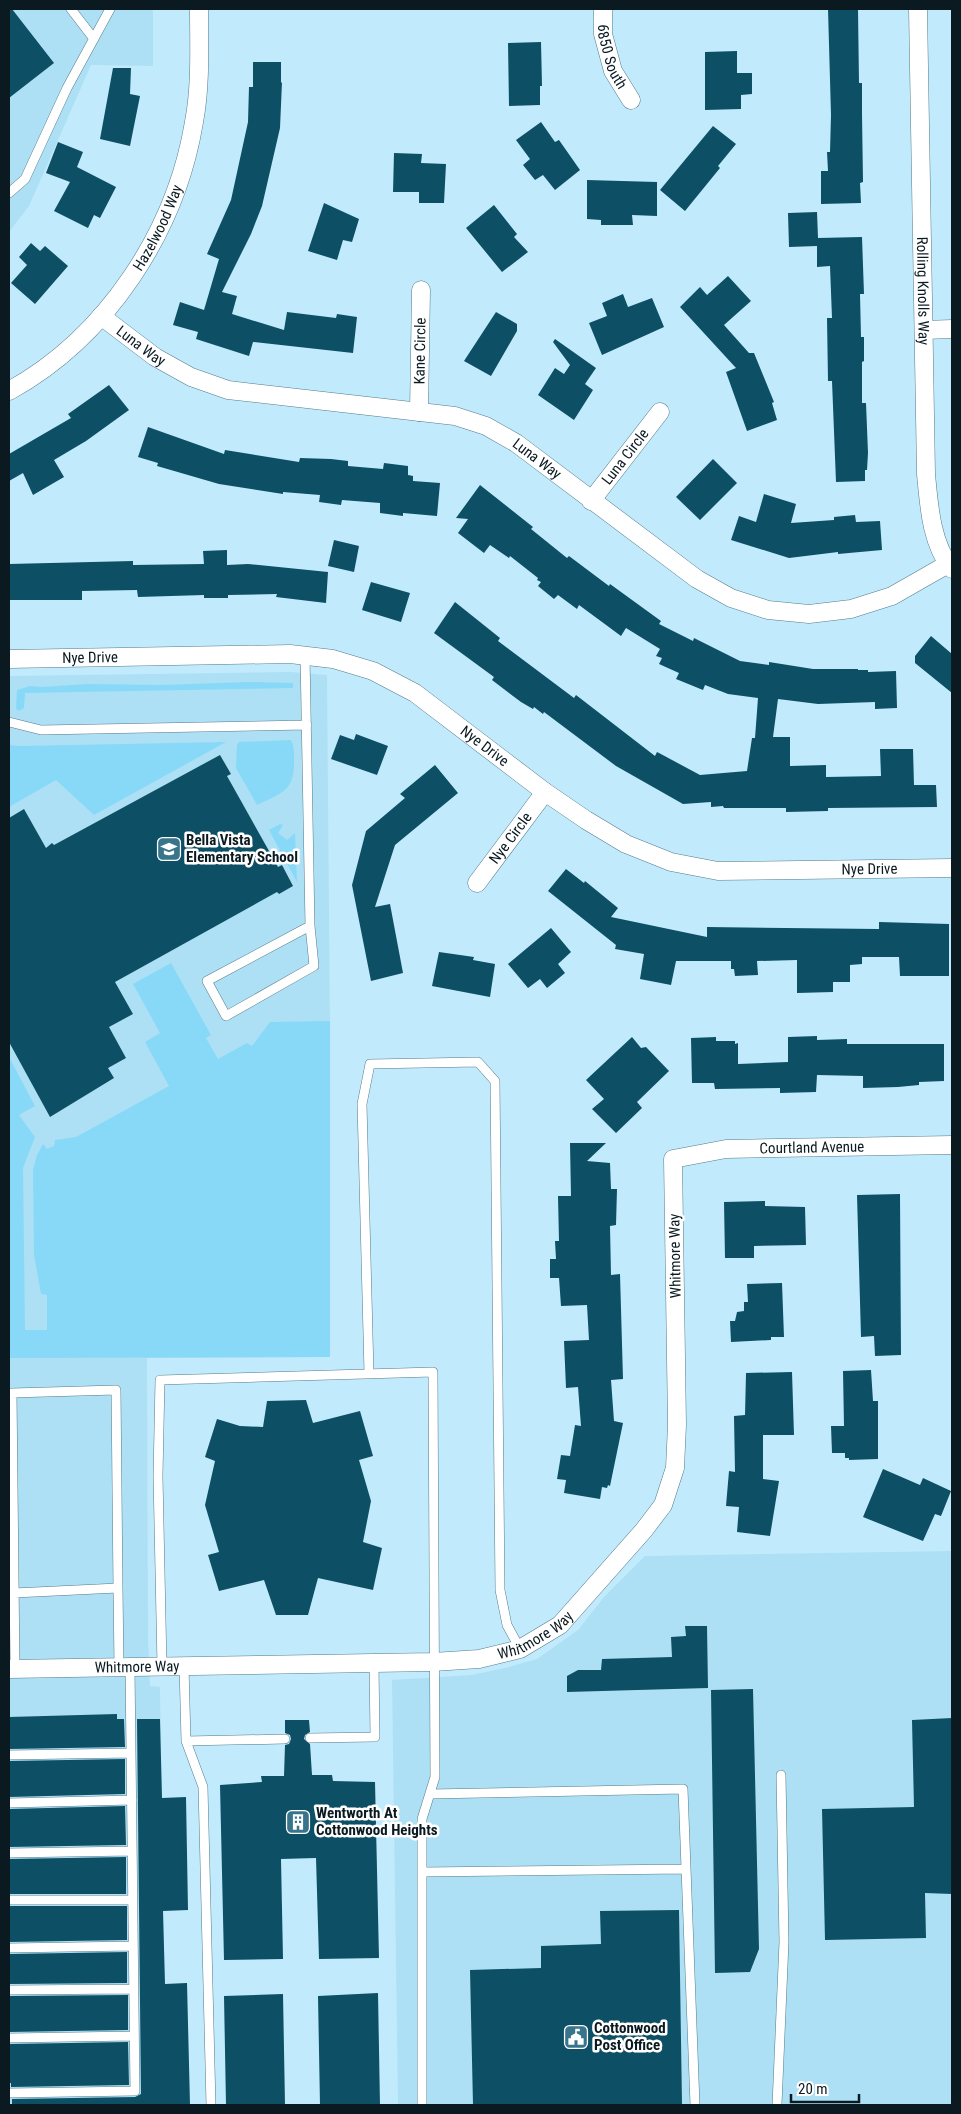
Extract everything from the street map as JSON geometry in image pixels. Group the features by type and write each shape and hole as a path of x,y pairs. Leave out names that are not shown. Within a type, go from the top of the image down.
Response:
{"street":[{"name":"Hazelwood Way","path":"9,391 36,374 67,349 101,316 139,267 161,228 181,180 194,122 200,62 198,9"},
{"name":"6850 South","path":"603,9 603,34 613,71 631,100"},
{"name":"Rolling Knolls Way","path":"918,9 926,474 929,506 936,536 950,566"},
{"name":"Kane Circle","path":"419,412 421,290"},
{"name":"Luna Way","path":"101,316 155,357 191,378 228,390 454,416 486,426 516,443 698,579 731,598 768,610 809,614 851,609 892,596 950,566"},
{"path":"924,330 952,329"},
{"name":"Luna Circle","path":"592,501 660,412"},
{"name":"Nye Drive","path":"9,659 305,655 332,659 373,671 415,693 545,792 586,820 626,844 671,862 727,871 952,868"},
{"name":"Nye Circle","path":"477,883 545,792"},
{"name":"Courtland Avenue","path":"673,1159 726,1149 952,1145"},
{"name":"Whitmore Way","path":"12,1669 374,1664 479,1659 520,1648 560,1626 644,1530 663,1505 675,1468 677,1426 673,1159"}],"lane":[{"path":"71,9 94,39"},
{"path":"9,193 25,179 67,88 110,9"},
{"path":"305,655 310,926 314,966 226,1016 207,981 310,926"},
{"path":"9,722 41,730 307,725"},
{"path":"369,1373 362,1104 370,1064 478,1062 495,1081 500,1590 507,1625 520,1648"},
{"path":"162,1666 158,1476 160,1380 433,1372 435,1777 422,1819 422,2105"},
{"path":"9,2093 135,2091 131,1753 118,1588 116,1390 12,1393 12,1669"},
{"path":"12,1593 118,1588"},
{"path":"310,1738 375,1737 374,1664"},
{"path":"184,1666 186,1742 203,1787 211,2105"},
{"path":"186,1742 285,1739"},
{"path":"9,1755 131,1753"},
{"path":"777,2105 784,1942 781,1775"},
{"path":"430,1794 683,1789 695,2105"},
{"path":"9,1803 132,1800"},
{"path":"9,1853 132,1851"},
{"path":"422,1872 686,1869"},
{"path":"9,1900 132,1900"},
{"path":"9,1948 133,1946"},
{"path":"9,1990 134,1989"},
{"path":"9,2038 134,2036"}],"shaded area":[{"path":"9,9 153,9 153,66 91,65 29,206 9,232"},
{"name":"Bella Vista Elementary School","path":"291,672 327,675 330,1357 147,1358 148,1637 150,1686 160,1687 166,2105 9,2105 9,676"},
{"path":"249,682 293,683 293,688 25,693 24,708 19,711 16,709 17,690 30,686"},
{"path":"291,740 294,755 291,781 284,791 257,805 236,768 237,745 239,742"},
{"path":"226,742 94,815 56,780 9,807 9,745"},
{"path":"280,824 283,825 278,833 287,840 295,833 297,882 269,830"},
{"path":"171,963 211,1035 206,1038 218,1059 247,1043 252,1046 270,1022 330,1021 330,1357 9,1358 9,1057 35,1106 19,1115 35,1137 23,1168 25,1330 47,1330 47,1295 41,1294 34,1255 33,1170 37,1155 43,1144 47,1149 54,1146 55,1140 76,1137 169,1086 145,1042 160,1033 133,984"},
{"path":"952,1551 952,2105 398,2105 392,1680 471,1675 537,1659 578,1630 604,1597 645,1556"}],"building":[{"path":"9,9 12,9 54,63 9,98"},
{"path":"828,9 858,9 859,83 862,83 863,182 860,183 861,203 821,204 821,171 828,171 827,152 830,152 831,115"},
{"path":"541,42 542,86 540,86 540,105 509,106 508,43"},
{"path":"737,51 737,73 752,73 752,94 741,95 741,109 705,110 705,52"},
{"path":"253,62 281,62 280,128 262,206 251,234 222,292 237,296 232,314 284,330 287,312 336,318 337,314 357,317 353,353 253,342 249,356 196,339 198,332 173,325 180,302 204,310 219,259 207,254 231,200 248,122 249,87 253,87"},
{"path":"113,68 131,68 130,94 140,96 130,146 100,139"},
{"path":"541,122 555,142 559,140 580,170 555,190 543,175 535,180 523,165 530,159 516,140"},
{"path":"713,126 736,144 718,166 720,168 685,211 660,190"},
{"path":"58,142 83,152 77,167 116,187 100,218 94,215 88,228 54,211 70,182 46,173"},
{"path":"394,153 422,154 421,163 446,164 444,203 419,203 419,192 393,192"},
{"path":"587,180 657,182 657,216 632,215 633,225 601,225 601,220 587,219"},
{"path":"324,203 359,219 352,242 343,240 337,260 308,251"},
{"path":"494,205 517,234 514,237 528,252 502,272 466,228"},
{"path":"817,212 818,238 862,237 864,294 860,294 861,337 864,337 864,361 862,362 862,403 866,403 868,453 865,481 836,482 832,381 828,381 827,318 832,318 830,266 817,267 817,246 789,247 788,213"},
{"path":"31,243 40,251 45,246 68,266 35,304 11,283 27,265 19,257"},
{"path":"728,276 751,301 724,325 749,353 754,353 774,402 772,403 777,420 747,431 726,372 736,368 680,307 700,287 707,295"},
{"path":"623,294 628,307 652,298 664,327 602,355 589,323 607,316 602,303"},
{"path":"496,312 517,324 517,331 491,376 464,361"},
{"path":"555,339 596,368 585,384 593,390 574,420 538,395 555,368 564,374 570,365 553,342"},
{"path":"109,385 129,410 86,441 54,460 64,477 33,495 23,473 9,481 9,454 71,418 68,414"},
{"path":"148,427 224,454 225,450 299,462 300,458 331,459 348,461 348,466 383,469 384,463 408,466 408,475 413,476 413,481 440,483 437,516 403,513 403,516 380,513 380,503 342,500 341,505 319,502 320,495 283,492 283,494 219,484 157,466 158,463 138,457"},
{"path":"713,459 737,483 700,520 676,497"},
{"path":"480,485 533,527 531,529 567,558 569,556 609,586 610,584 661,621 659,624 693,641 694,638 740,661 769,665 769,662 813,669 858,669 868,670 868,672 896,671 897,708 875,709 875,702 818,704 778,699 773,737 790,737 790,766 826,765 826,777 881,776 880,749 913,749 914,785 936,785 937,807 828,808 828,811 786,812 786,808 711,807 711,802 683,804 616,766 544,712 543,714 534,707 533,709 521,702 492,680 494,677 434,633 455,602 500,638 498,641 574,698 576,695 655,756 657,752 700,775 747,771 752,738 755,738 758,698 728,694 705,685 703,690 676,679 679,673 659,664 662,658 656,656 660,649 626,628 621,636 579,605 577,609 558,595 554,599 538,586 541,582 537,580 538,578 510,556 509,558 490,545 484,553 458,533 468,519 456,518"},
{"path":"764,494 796,504 791,523 834,520 834,517 855,515 856,522 880,521 882,550 838,554 838,552 789,558 731,540 739,516 756,522"},
{"path":"334,540 359,546 354,572 328,566"},
{"path":"227,550 227,565 248,564 328,572 326,603 276,597 277,594 228,595 228,598 204,598 204,595 138,597 137,590 82,591 82,600 9,600 9,564 133,561 133,565 204,564 203,551"},
{"path":"371,582 410,593 401,622 362,610"},
{"path":"931,636 952,654 952,693 915,663 915,656"},
{"path":"356,734 388,746 377,775 331,759 340,735 354,740"},
{"name":"Bella Vista Elementary School","path":"220,755 231,774 227,776 278,867 282,865 293,886 279,894 277,892 115,982 133,1014 109,1027 126,1058 108,1068 114,1078 50,1117 9,1042 9,818 24,809 46,848 52,843 54,845"},
{"path":"435,765 458,793 395,845 375,907 390,904 403,973 371,981 352,885 366,831 405,798 400,794"},
{"path":"566,869 584,883 585,881 618,908 611,917 707,937 707,927 879,929 879,922 949,924 949,976 900,976 899,957 862,957 862,964 850,965 850,982 833,982 833,992 797,993 797,960 757,961 758,975 735,976 734,969 731,969 731,961 676,961 671,985 640,979 644,954 615,949 616,945 548,891"},
{"path":"551,928 571,952 558,964 565,973 547,988 540,979 528,988 508,964"},
{"path":"439,952 474,957 473,960 495,964 490,997 432,986"},
{"path":"817,1036 817,1040 847,1039 847,1044 944,1044 944,1081 919,1082 919,1085 898,1087 863,1088 863,1076 817,1075 816,1092 780,1093 780,1088 715,1089 714,1083 692,1083 691,1038 716,1037 716,1041 735,1041 735,1044 738,1043 738,1064 788,1062 788,1037"},
{"path":"632,1037 641,1048 646,1047 669,1071 637,1102 642,1108 616,1133 592,1109 604,1099 586,1080"},
{"path":"570,1143 606,1143 587,1161 610,1163 611,1189 617,1189 616,1225 610,1226 611,1275 620,1274 623,1379 611,1380 614,1421 623,1423 610,1486 608,1485 607,1488 602,1487 600,1499 564,1493 566,1480 557,1479 561,1455 570,1456 575,1425 581,1426 578,1387 566,1388 564,1341 589,1340 587,1305 561,1306 559,1278 550,1278 550,1259 556,1259 555,1241 559,1241 558,1196 571,1196"},
{"path":"900,1194 901,1355 875,1356 874,1336 861,1337 857,1195"},
{"path":"765,1201 765,1206 805,1207 806,1245 754,1246 754,1258 725,1258 724,1202"},
{"path":"782,1283 784,1337 771,1337 771,1340 731,1342 730,1321 735,1321 737,1312 744,1311 744,1302 748,1302 747,1284"},
{"path":"871,1370 873,1401 878,1401 878,1459 849,1460 849,1458 845,1458 845,1453 832,1453 831,1426 844,1426 843,1371"},
{"path":"792,1372 794,1435 763,1435 763,1479 779,1481 770,1536 737,1532 739,1507 726,1506 729,1471 735,1472 734,1416 745,1415 746,1373"},
{"path":"306,1400 313,1423 360,1411 373,1456 359,1460 371,1501 363,1542 382,1548 373,1590 318,1578 308,1615 276,1615 264,1580 219,1591 208,1555 219,1552 205,1505 215,1461 205,1457 217,1419 240,1426 263,1427 267,1401"},
{"path":"883,1469 920,1485 923,1478 951,1491 941,1516 935,1514 923,1541 863,1517"},
{"path":"685,1626 707,1626 708,1688 567,1692 567,1676 578,1670 601,1670 602,1659 672,1657 671,1637 686,1636"},
{"path":"753,1689 759,1949 750,1972 715,1973 711,1690"},
{"path":"117,1714 117,1719 124,1719 125,1747 9,1749 9,1717"},
{"path":"952,1718 952,1894 925,1893 926,1938 825,1940 822,1809 914,1807 912,1720"},
{"path":"137,1719 160,1719 162,1798 186,1797 188,1910 163,1911 165,1984 187,1983 190,2105 12,2105 12,2099 135,2097 141,2094"},
{"name":"Wentworth At Cottonwood Heights","path":"285,1720 309,1720 310,1732 305,1735 304,1739 310,1744 312,1775 332,1775 333,1781 375,1782 379,1958 319,1959 316,1858 281,1859 283,1959 224,1960 220,1785 262,1782 261,1776 284,1776 285,1745 289,1744 291,1739 290,1735 285,1733"},
{"path":"125,1759 125,1794 9,1797 9,1761"},
{"path":"125,1806 126,1845 9,1847 9,1809"},
{"path":"126,1857 126,1894 9,1894 9,1859"},
{"path":"9,1906 127,1906 127,1940 9,1942"},
{"name":"Cottonwood Post Office","path":"679,1910 682,2105 473,2105 470,1970 541,1968 541,1946 601,1944 600,1911"},
{"path":"127,1952 127,1983 9,1984 9,1954"},
{"path":"378,1993 380,2105 320,2105 318,1996"},
{"path":"283,1994 285,2105 226,2105 224,1996"},
{"path":"128,1995 128,2030 9,2032 9,1996"},
{"path":"128,2042 129,2085 11,2087 11,2083 9,2083 9,2044"}],"place":[{"name":"Bella Vista Elementary School","path":"169,849"},
{"name":"Wentworth At Cottonwood Heights","path":"298,1822"},
{"name":"Cottonwood Post Office","path":"576,2037"}]}
